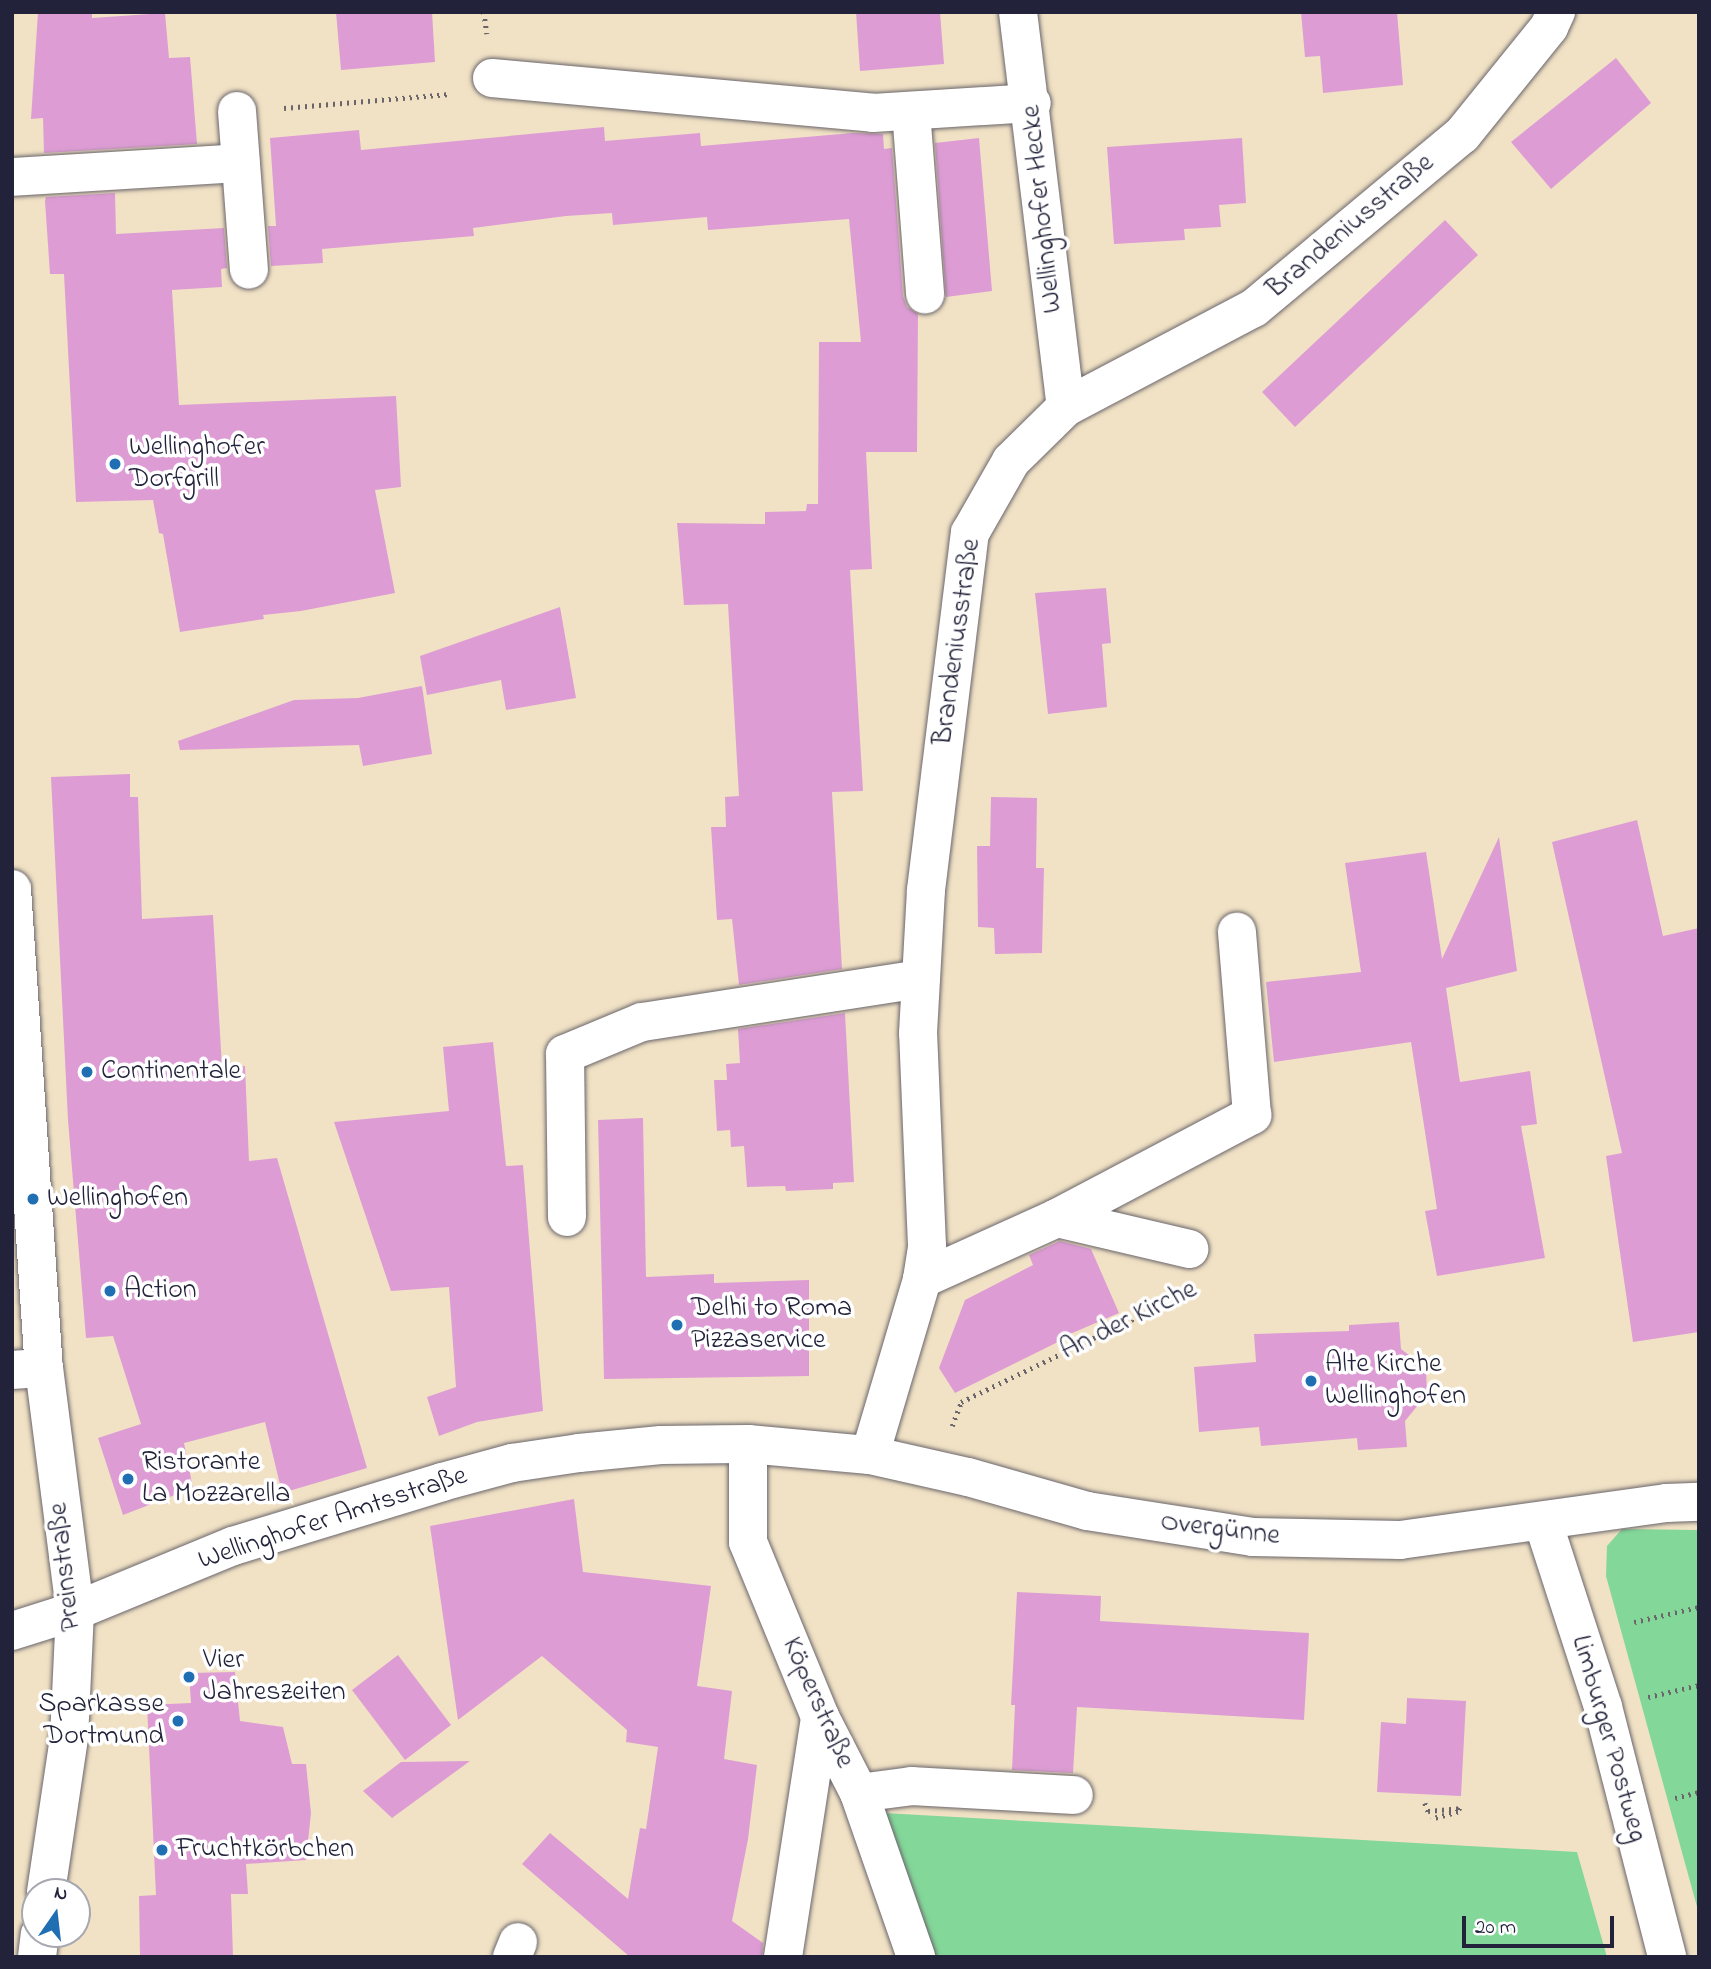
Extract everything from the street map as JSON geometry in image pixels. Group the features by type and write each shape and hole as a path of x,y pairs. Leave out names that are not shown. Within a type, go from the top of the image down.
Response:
{"street":[{"name":"Wellinghofer Hecke","path":"1018,12 1032,103 1066,407"},
{"name":"Brandeniusstraße","path":"870,1455 922,1279 927,1245 918,1033 926,890 970,533 1011,461 1066,407 1254,308 1462,135 1549,27 1556,12"},
{"path":"492,78 873,113 1032,103"},
{"path":"237,111 249,270"},
{"path":"911,111 925,293"},
{"path":"12,177 241,163"},
{"name":"Preinstraße","path":"12,889 28,1369 75,1611 69,1738 48,1878"},
{"path":"922,1279 1057,1218 1252,1115 1237,932"},
{"path":"567,1217 565,1054 642,1022 921,979"},
{"name":"An der Kirche","path":"1057,1218 1189,1248"},
{"name":"Overgünne","path":"748,1444 870,1455 968,1477 1087,1511 1253,1537 1400,1540 1666,1503 1699,1502"},
{"name":"Wellinghofer Amtsstraße","path":"12,1631 75,1611 233,1546 512,1463 661,1445 748,1444"},
{"name":"Köperstraße","path":"748,1444 748,1542 820,1717 859,1793 916,1957"},
{"name":"Limburger Postweg","path":"1543,1522 1603,1707 1667,1957"},
{"path":"783,1957 820,1717"},
{"path":"859,1793 912,1786 1074,1795"}],"path":[{"path":"302,107 479,92 492,78 484,12"},
{"name":"An der Kirche","path":"960,1433 952,1426 961,1402 1209,1282 1189,1248"},
{"path":"1634,1622 1699,1607"},
{"path":"1675,1798 1699,1792"},
{"path":"1425,1802 1428,1811 1460,1808 1458,1812 1431,1819"}],"green space":[{"path":"1622,1529 1699,1530 1699,1914 1606,1576 1607,1546"},
{"path":"866,1812 1577,1852 1607,1957 925,1957"}],"building":[{"path":"38,12 92,12 92,18 165,13 169,58 190,57 197,144 44,153 43,118 31,119"},
{"path":"336,12 432,12 435,62 341,70"},
{"path":"856,12 940,12 944,64 860,71"},
{"path":"1301,12 1397,12 1403,85 1323,93 1320,56 1305,57"},
{"path":"1616,58 1651,103 1551,189 1511,142"},
{"path":"604,127 605,141 700,133 701,146 853,133 883,134 884,149 892,148 903,296 907,307 918,314 917,452 866,452 872,569 850,570 863,791 832,792 842,969 739,985 732,919 717,920 711,827 726,827 725,797 739,796 728,604 684,605 677,523 765,524 765,512 806,511 807,504 818,504 819,342 861,342 849,219 708,230 707,217 613,225 612,213 566,216 473,228 474,236 322,249 323,263 271,266 268,226 276,226 270,138 359,130 361,150"},
{"path":"979,138 992,291 946,297 935,143"},
{"path":"1242,138 1246,203 1219,205 1221,227 1184,229 1185,240 1114,244 1107,147"},
{"path":"115,193 116,234 224,228 227,268 221,269 222,287 172,290 179,405 396,396 401,487 375,490 395,593 301,611 263,615 264,619 180,632 163,534 159,533 153,500 76,502 64,274 50,274 45,201 46,197"},
{"path":"1445,220 1478,255 1295,427 1262,392"},
{"path":"1106,588 1111,643 1102,644 1107,707 1048,714 1035,593"},
{"path":"560,607 576,698 506,710 501,680 427,695 420,656"},
{"path":"422,686 432,754 363,766 359,745 180,750 178,741 294,700 358,698"},
{"path":"130,774 130,797 138,797 142,919 213,915 222,1067 245,1066 249,1161 277,1158 367,1468 282,1493 265,1422 184,1443 193,1488 123,1515 98,1438 141,1424 113,1336 86,1338 68,1120 51,777"},
{"path":"991,797 1037,798 1036,868 1044,868 1042,953 995,954 994,928 978,927 977,846 990,846"},
{"path":"1637,820 1663,936 1699,928 1699,1332 1633,1342 1606,1156 1622,1153 1552,842"},
{"path":"1499,837 1517,971 1446,988 1460,1082 1530,1071 1537,1124 1521,1126 1545,1258 1437,1276 1425,1211 1437,1209 1411,1042 1274,1062 1266,982 1361,972 1345,863 1426,852 1442,959"},
{"path":"845,1013 854,1182 833,1183 833,1189 786,1191 785,1186 747,1187 744,1146 731,1147 730,1130 717,1131 714,1080 727,1080 726,1064 740,1063 738,1029"},
{"path":"493,1042 506,1166 523,1165 543,1411 477,1422 439,1436 427,1397 456,1387 449,1287 391,1291 334,1122 449,1111 443,1047"},
{"path":"643,1118 646,1277 714,1274 714,1283 809,1280 809,1376 604,1379 598,1120"},
{"path":"1060,1241 1091,1249 1119,1313 1063,1337 1064,1339 955,1393 939,1368 965,1300 1033,1265 1029,1255"},
{"name":"Alte Kirche Wellinghofen","path":"1399,1322 1401,1349 1426,1368 1427,1394 1405,1421 1407,1447 1358,1450 1357,1438 1261,1446 1259,1427 1199,1432 1194,1367 1256,1362 1254,1334 1349,1331 1349,1325"},
{"path":"574,1499 583,1572 711,1586 697,1686 732,1691 724,1759 757,1765 748,1839 732,1921 763,1943 762,1957 630,1957 522,1864 550,1833 628,1899 640,1828 646,1829 658,1747 626,1742 627,1730 542,1656 458,1720 430,1526"},
{"path":"1017,1592 1101,1596 1100,1621 1309,1633 1304,1720 1077,1707 1073,1773 1012,1770 1015,1705 1011,1705"},
{"path":"398,1655 451,1725 405,1760 352,1690"},
{"path":"235,1672 240,1721 283,1727 292,1764 306,1764 311,1813 306,1860 246,1864 248,1894 231,1894 233,1957 140,1957 139,1896 156,1895 147,1705 191,1703 189,1673"},
{"path":"1407,1698 1466,1701 1461,1796 1377,1792 1381,1722 1406,1724"},
{"path":"470,1761 392,1818 363,1791 401,1762"}],"place":[{"name":"Wellinghofer Dorfgrill","path":"115,464"},
{"name":"Continentale","path":"87,1072"},
{"name":"Wellinghofen","path":"33,1199"},
{"name":"Action","path":"110,1291"},
{"name":"Delhi to Roma Pizzaservice","path":"677,1325"},
{"name":"Alte Kirche Wellinghofen","path":"1311,1381"},
{"name":"Ristorante La Mozzarella","path":"128,1479"},
{"name":"Vier Jahreszeiten","path":"189,1677"},
{"name":"Sparkasse Dortmund","path":"178,1721"},
{"name":"Fruchtkörbchen","path":"162,1850"}]}
